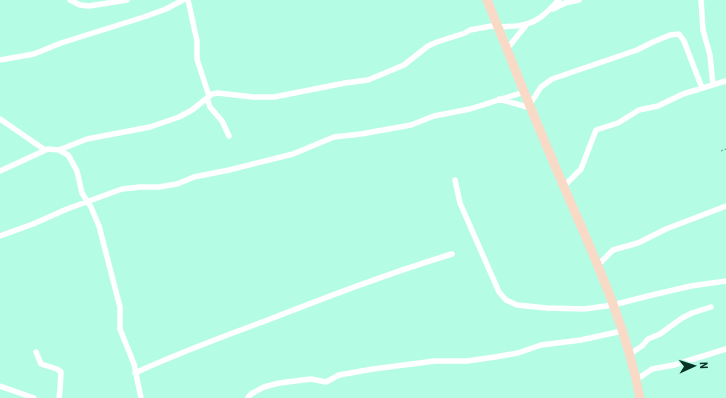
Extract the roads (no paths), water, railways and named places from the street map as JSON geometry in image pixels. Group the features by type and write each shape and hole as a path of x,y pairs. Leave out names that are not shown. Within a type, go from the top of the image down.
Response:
{"main road":[{"path":"487,0 524,92 598,265 630,354 640,398"}],"street":[{"path":"70,0 80,5 89,6 127,0"},
{"path":"0,60 34,54 61,43 144,17 166,9 183,0"},
{"path":"188,0 197,41 197,59 210,107 222,121 229,136"},
{"path":"546,13 559,0"},
{"path":"0,171 45,150 59,150 87,139 150,127 179,117 192,110 212,94 274,97 368,80 404,65 428,46 438,42 470,30 527,24 565,3 579,0"},
{"path":"701,0 703,30 710,55 713,85"},
{"path":"507,49 527,24"},
{"path":"499,99 530,106 541,87 552,79 638,50 653,42 679,34 684,40 702,88"},
{"path":"564,186 581,169 596,130 618,123 639,110 658,106 684,94 726,81"},
{"path":"0,236 122,189 159,187 177,184 194,177 293,154 334,137 411,125 434,116 470,110 499,99 524,92"},
{"path":"0,118 45,150"},
{"path":"59,150 68,156 74,165 77,171 82,193 88,201 100,226 120,307 120,328 128,346 141,398"},
{"path":"454,180 463,210 499,292 506,300 517,305 562,309 584,309 613,306 691,286 726,281"},
{"path":"598,265 613,250 638,243 666,229 726,206"},
{"path":"135,373 198,346 376,279 452,254"},
{"path":"630,354 642,346 648,338 660,334 692,312 711,307"},
{"path":"248,398 251,394 264,387 274,384 306,379 326,382 339,375 373,369 435,361 466,361 495,357 518,353 541,346 581,340 622,331"},
{"path":"636,380 652,370 726,349"},
{"path":"36,352 41,364 57,369 61,372 62,375 59,398"},
{"path":"0,386 34,398"},
{"path":"12,390 12,398"}]}
